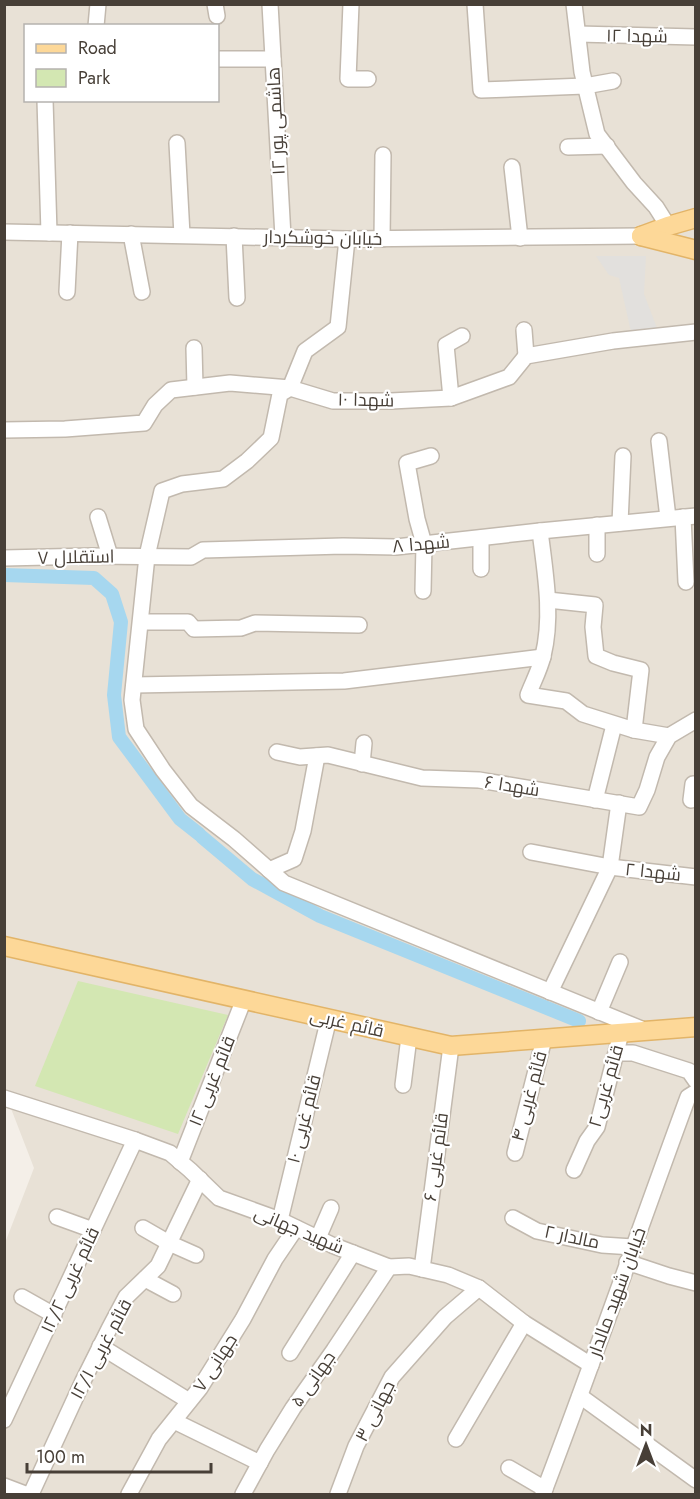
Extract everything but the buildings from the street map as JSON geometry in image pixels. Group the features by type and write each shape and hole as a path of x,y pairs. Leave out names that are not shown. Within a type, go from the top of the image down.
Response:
{"main road":[{"path":"641,236 696,218"},
{"path":"641,236 696,250"},
{"name":"قائم غربی","path":"4,946 451,1046 696,1027"}],"street":[{"path":"96,24 98,4"},
{"name":"هاشمی پور ۱۲","path":"270,4 283,237"},
{"path":"351,4 348,79 368,79"},
{"path":"475,4 481,90 585,86 613,81"},
{"path":"574,4 582,72 597,134 634,183 656,207 668,226"},
{"name":"شهدا ۱۲","path":"578,34 696,37"},
{"path":"219,59 273,59"},
{"path":"45,102 49,233"},
{"path":"177,143 182,235"},
{"path":"568,147 607,146"},
{"path":"382,239 383,155"},
{"path":"512,167 520,238"},
{"name":"خیابان خوشکردار","path":"4,232 347,239 641,236"},
{"path":"67,292 70,233"},
{"path":"131,234 142,292"},
{"path":"234,236 237,298"},
{"path":"347,239 338,327 305,351 290,388 280,394 271,438 247,461 223,479 182,484 162,491 147,556 132,700 135,729 191,806 284,882 645,1031"},
{"path":"524,330 526,356 613,341 696,332"},
{"path":"451,398 446,345 462,336"},
{"path":"194,348 195,387"},
{"name":"شهدا ۱۰","path":"4,430 65,429 144,423 154,405 171,390 231,383 290,388 333,401 451,398 509,377 526,356"},
{"path":"659,441 682,517 686,582"},
{"path":"423,591 424,544 407,463 431,456"},
{"path":"620,523 623,456"},
{"path":"98,517 110,556"},
{"name":"شهدا ۸","path":"147,556 190,557 203,550 343,546 396,547 682,517"},
{"path":"597,525 597,554"},
{"path":"540,531 548,600 548,627 543,657 528,695 566,701 583,714 614,725 669,736 696,720"},
{"path":"481,538 481,568"},
{"name":"استقلال ۷","path":"4,558 147,556"},
{"path":"548,600 595,605 593,627 596,656 641,670 634,730"},
{"path":"141,622 188,622 194,629 241,628 255,623 359,625"},
{"path":"134,685 344,681 543,657"},
{"path":"595,800 614,725"},
{"name":"شهدا ۶","path":"278,752 300,757 328,755 422,778 479,780 639,807 657,757 669,736"},
{"path":"362,764 364,743"},
{"path":"269,870 294,859 303,831 317,756"},
{"path":"691,800 693,784 696,784"},
{"path":"550,992 610,867 619,803"},
{"name":"شهدا ۲","path":"531,852 610,867 696,877"},
{"path":"599,1012 620,962"},
{"name":"قائم غربی ۱۲","path":"180,1162 244,999"},
{"name":"قائم غربی ۱۰","path":"280,1221 329,1018"},
{"name":"۲قائم غربی","path":"574,1170 587,1141 597,1127 621,1033"},
{"path":"403,1085 409,1036"},
{"name":"قائم غربی ۴","path":"514,1153 544,1039"},
{"name":"قائم غربی ۶","path":"422,1269 451,1046"},
{"path":"616,1053 633,1053 689,1071 696,1081"},
{"name":"خیابان شهید مالدار","path":"544,1492 688,1097 696,1092"},
{"name":"شهید جهانی","path":"4,1098 170,1153 219,1198 280,1221 352,1253 389,1267 409,1266 448,1275 479,1288 524,1323 591,1365"},
{"name":"قائم غربی ۱۲/۲","path":"4,1420 135,1140"},
{"name":"قائم غربی ۱۲/۱","path":"31,1494 100,1346 126,1297 158,1266 200,1179"},
{"path":"318,1238 331,1208"},
{"path":"57,1217 93,1230"},
{"name":"مالدار ۲","path":"513,1218 537,1231 602,1245 633,1247"},
{"path":"143,1228 196,1255"},
{"name":"جهانی ۷","path":"129,1494 159,1439 200,1388 243,1319 275,1259 296,1228"},
{"path":"290,1353 352,1253"},
{"path":"627,1262 696,1283"},
{"name":"جهانی ۵","path":"243,1494 293,1408 389,1267"},
{"path":"145,1279 173,1294"},
{"name":"جهانی ۳","path":"338,1494 356,1446 392,1377 445,1317 479,1288"},
{"path":"22,1297 54,1315"},
{"path":"456,1439 524,1323"},
{"path":"100,1346 189,1401"},
{"path":"580,1396 696,1480"},
{"path":"174,1421 260,1463"},
{"path":"509,1468 544,1492"},
{"path":"4,1486 25,1494"}],"shaded area":[{"path":"5,5 695,5 695,1494 5,1494 5,1243 34,1168 5,1093"},
{"path":"596,256 646,256 644,294 660,336 631,332 619,278 609,275"}],"green space":[{"path":"78,981 228,1015 178,1134 35,1086"}],"waterway":[{"path":"4,575 94,578 112,594 121,622 114,695 119,737 180,819 199,834"},
{"path":"202,837 252,879 320,916 579,1021"}]}
